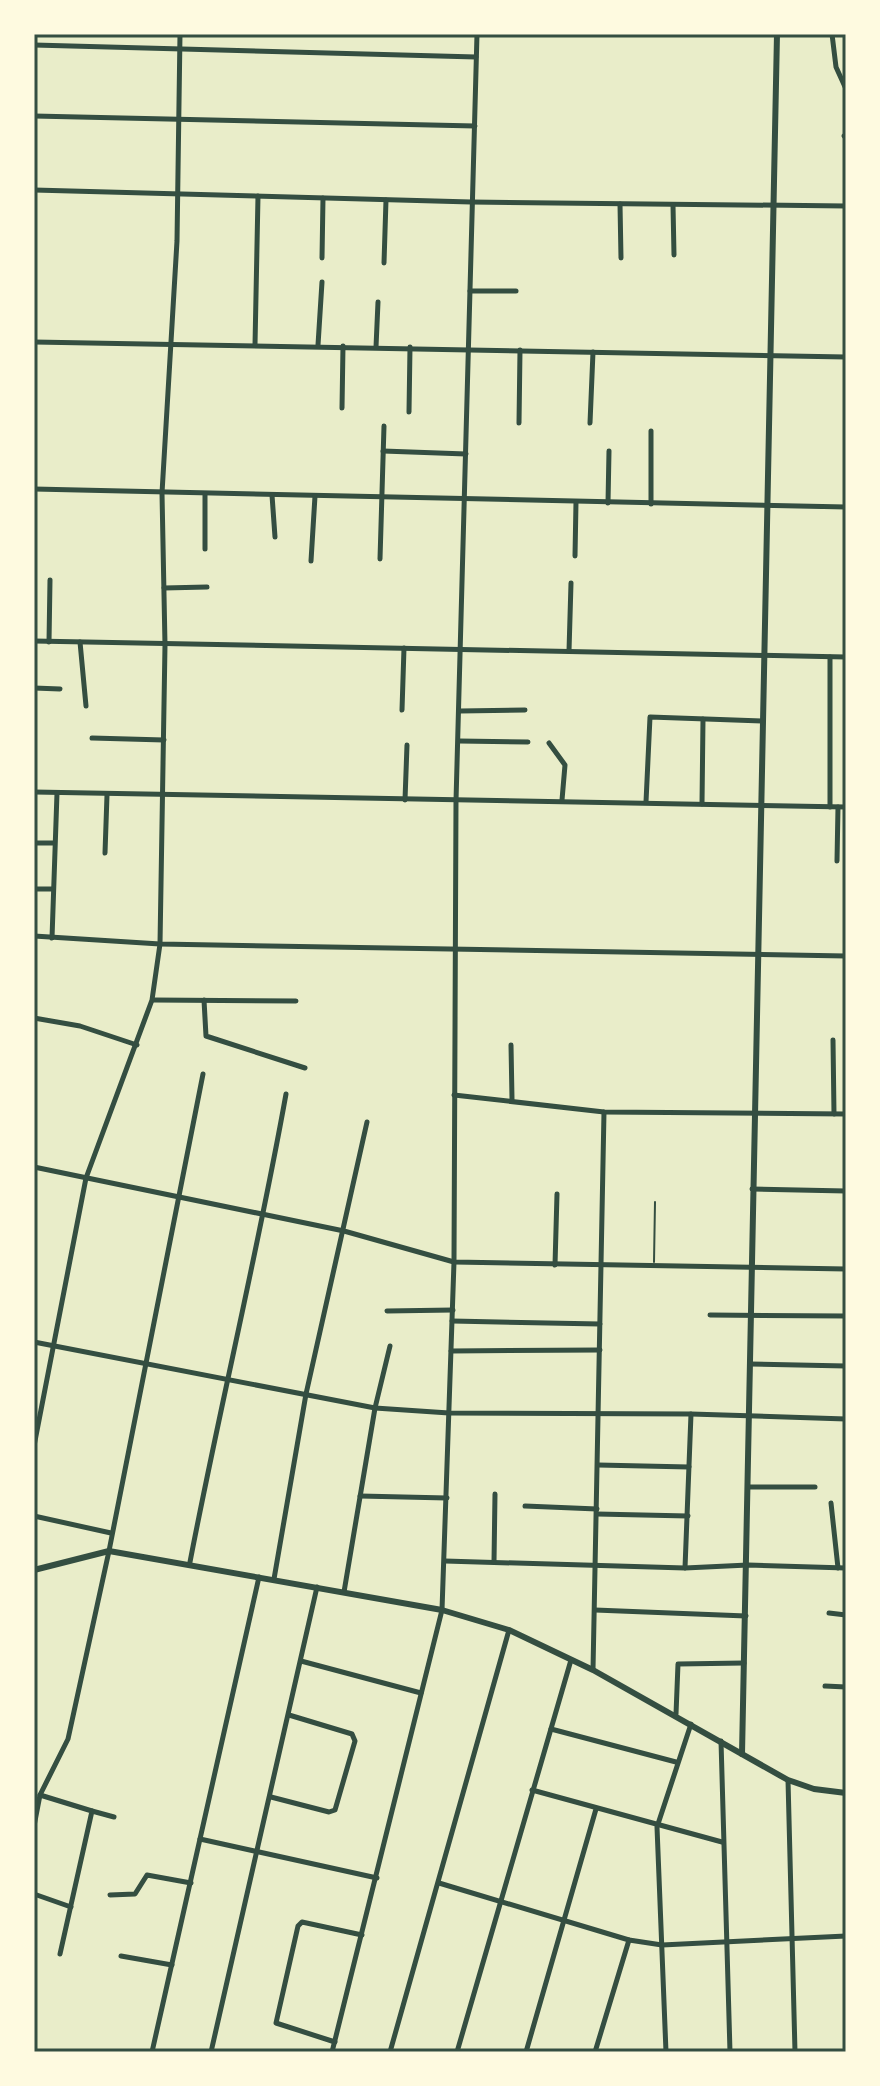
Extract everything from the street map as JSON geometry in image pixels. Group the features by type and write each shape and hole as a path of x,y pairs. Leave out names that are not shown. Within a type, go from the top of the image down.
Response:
{"street":[{"path":"34,1446 51,1345 86,1178 152,1000 160,944 165,645 162,493 178,194 180,34"},
{"path":"332,2052 442,1610 453,1310 456,801 463,648 477,34"},
{"path":"742,1754 748,1565 750,1269 762,805 768,356 777,34"},
{"path":"832,34 836,67 846,89"},
{"path":"34,45 476,57"},
{"path":"34,116 475,126"},
{"path":"34,190 471,202 846,206"},
{"path":"255,345 258,196"},
{"path":"322,258 323,198"},
{"path":"384,263 386,199"},
{"path":"620,204 621,258"},
{"path":"673,205 674,255"},
{"path":"318,346 322,282"},
{"path":"470,291 516,291"},
{"path":"376,347 378,302"},
{"path":"34,342 846,357"},
{"path":"342,408 343,346"},
{"path":"409,412 410,347"},
{"path":"519,423 520,350"},
{"path":"590,423 593,352"},
{"path":"380,559 384,426"},
{"path":"651,431 651,504"},
{"path":"383,451 466,454"},
{"path":"608,503 609,451"},
{"path":"34,489 846,507"},
{"path":"205,494 205,549"},
{"path":"272,495 275,537"},
{"path":"311,561 315,496"},
{"path":"575,556 576,502"},
{"path":"49,642 50,580"},
{"path":"569,651 571,583"},
{"path":"164,588 207,587"},
{"path":"34,641 846,657"},
{"path":"80,642 86,706"},
{"path":"402,710 404,648"},
{"path":"830,657 830,807"},
{"path":"34,688 60,689"},
{"path":"460,711 525,710"},
{"path":"646,802 648,718 762,721"},
{"path":"702,804 703,719"},
{"path":"92,738 164,740"},
{"path":"459,741 528,742"},
{"path":"549,743 565,765 562,800"},
{"path":"405,800 407,745"},
{"path":"34,792 846,807"},
{"path":"52,938 57,793"},
{"path":"105,853 107,795"},
{"path":"837,861 838,807"},
{"path":"34,843 54,843"},
{"path":"34,889 53,889"},
{"path":"34,936 160,944 846,956"},
{"path":"152,1000 296,1001"},
{"path":"204,1000 206,1036 305,1068"},
{"path":"34,1018 80,1026 137,1045"},
{"path":"833,1040 834,1114"},
{"path":"511,1045 512,1099"},
{"path":"34,1826 40,1795 68,1739 109,1551 203,1074"},
{"path":"190,1562 225,1379 264,1214 286,1094"},
{"path":"454,1095 512,1099 604,1112 846,1114"},
{"path":"593,1670 604,1112"},
{"path":"274,1579 306,1394 367,1122"},
{"path":"34,1167 344,1231 454,1262 846,1269"},
{"path":"752,1189 846,1191"},
{"path":"555,1265 557,1194"},
{"path":"387,1311 453,1310"},
{"path":"710,1315 846,1316"},
{"path":"452,1321 600,1324"},
{"path":"34,1342 375,1408 449,1413 691,1414 846,1419 846,1480"},
{"path":"344,1592 375,1408 390,1346"},
{"path":"451,1351 600,1350"},
{"path":"750,1364 846,1366"},
{"path":"685,1568 691,1414"},
{"path":"598,1465 689,1467"},
{"path":"748,1487 815,1487"},
{"path":"494,1562 495,1494"},
{"path":"360,1496 447,1498"},
{"path":"831,1503 838,1568"},
{"path":"525,1506 688,1516"},
{"path":"34,1516 112,1533"},
{"path":"34,1570 109,1551 190,1562 442,1610 509,1630 593,1670 676,1714 788,1780 814,1789 846,1793"},
{"path":"445,1561 685,1568 748,1565 846,1568"},
{"path":"152,2052 260,1576"},
{"path":"211,2052 317,1587"},
{"path":"595,1610 746,1616"},
{"path":"829,1613 846,1615"},
{"path":"390,2052 509,1630"},
{"path":"457,2052 571,1660"},
{"path":"301,1661 421,1693"},
{"path":"676,1714 678,1664 745,1663"},
{"path":"825,1686 846,1687"},
{"path":"271,1797 329,1812 335,1810 355,1741 352,1734 343,1730 289,1715"},
{"path":"666,2052 657,1827 691,1723"},
{"path":"551,1729 676,1762"},
{"path":"721,1740 730,2052"},
{"path":"788,1780 795,2052"},
{"path":"532,1790 657,1827 722,1842"},
{"path":"40,1795 114,1817"},
{"path":"526,2052 596,1809"},
{"path":"60,1954 92,1811"},
{"path":"200,1839 377,1878"},
{"path":"110,1895 135,1894 147,1875 191,1883"},
{"path":"439,1883 565,1918 629,1940 662,1945 846,1936"},
{"path":"34,1894 71,1907"},
{"path":"335,2042 276,2023 298,1926 302,1922 362,1935"},
{"path":"595,2052 629,1940"},
{"path":"121,1956 172,1965"},
{"path":"34,2031 34,2052"}],"lane":[{"path":"654,1267 655,1202"}]}
